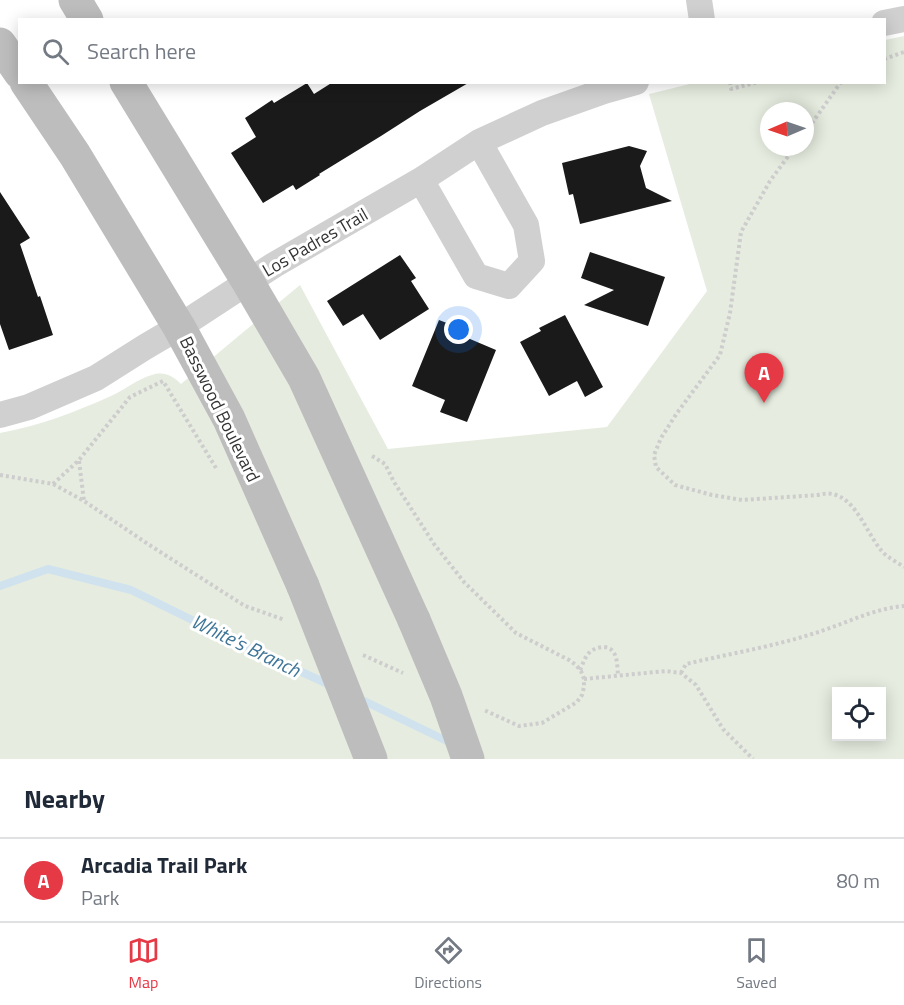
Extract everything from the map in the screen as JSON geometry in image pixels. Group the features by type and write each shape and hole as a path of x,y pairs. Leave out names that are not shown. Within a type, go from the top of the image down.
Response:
{"main road":[{"path":"75,0 86,18"},
{"path":"0,44 18,70"},
{"name":"Basswood Boulevard","path":"27,84 75,156 179,327 229,419 303,586 371,759"},
{"path":"127,84 304,378 414,620 446,696 468,759"}],"street":[{"path":"699,0 702,18"},
{"path":"886,23 904,19"},
{"name":"Los Padres Trail","path":"0,415 29,407 96,378 274,265 421,180 479,142 542,113 604,90 628,84"},
{"path":"421,180 476,276 508,286 532,261 526,225 479,142"}],"path":[{"path":"886,60 904,52"},
{"path":"730,84 731,89 750,84"},
{"path":"814,120 839,84"},
{"path":"788,156 770,181 741,232 730,313 720,355 661,438 654,455 656,467 675,485 742,500 825,493 840,495 864,523 882,552 904,567"},
{"path":"53,484 79,460 130,397 163,381"},
{"path":"368,453 385,464 434,544 464,582 516,633 569,660 580,670 584,679 582,695 577,702 542,723 519,726 475,706"},
{"path":"79,460 84,501"},
{"path":"0,475 53,484 84,501 245,606 290,622"},
{"path":"681,674 686,664 776,645 877,610 904,606"},
{"path":"580,670 590,651 599,647 607,647 615,653 618,675"},
{"path":"355,651 410,676"},
{"path":"584,679 666,671 681,674 696,685 723,729 753,759"}],"shaded area":[{"path":"904,36 904,759 0,759 0,433 29,427 70,413 111,396 152,375 168,375 181,384 300,285 388,449 607,427 707,291 649,94 690,84 886,84 886,40"}],"building":[{"path":"305,84 314,94 330,84 467,84 296,190 293,185 263,203 231,153 256,137 245,118 272,100 274,103"},
{"path":"629,146 647,151 640,166 646,188 672,201 580,224 573,194 569,195 562,163"},
{"path":"0,192 30,238 20,244 53,335 9,350 0,324"},
{"path":"590,252 665,277 648,326 584,305 614,290 581,278"},
{"path":"400,255 416,278 411,281 429,309 380,340 363,314 343,326 327,301"},
{"path":"565,315 603,387 585,397 577,381 549,396 520,342 541,331 539,328"},
{"path":"439,320 465,330 463,336 496,350 467,422 440,412 445,400 412,386"}],"waterway":[{"name":"White's Branch","path":"0,586 48,569 131,590 332,686"},
{"name":"White's Branch","path":"358,698 451,743"}],"place":[{"name":"Arcadia Trail Park","path":"764,403"}]}
